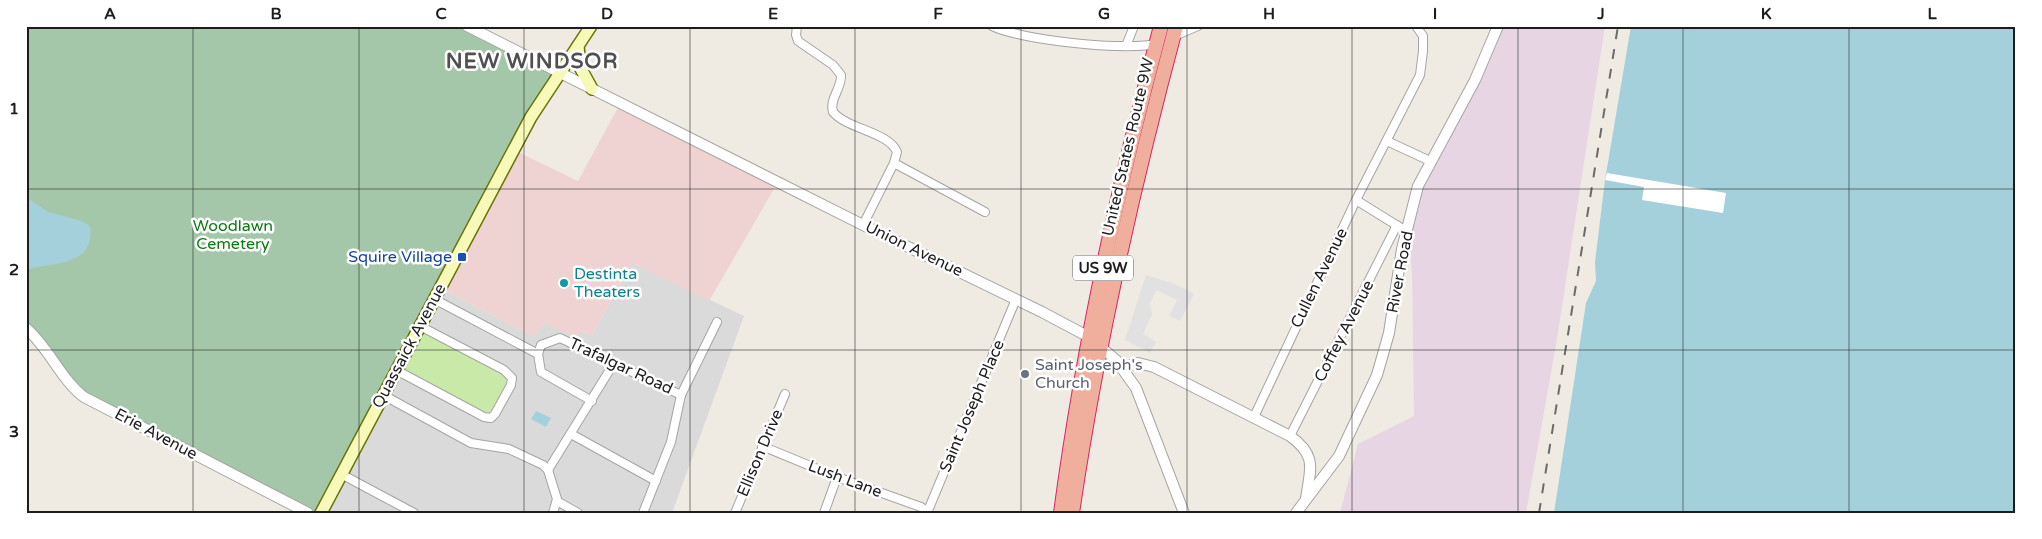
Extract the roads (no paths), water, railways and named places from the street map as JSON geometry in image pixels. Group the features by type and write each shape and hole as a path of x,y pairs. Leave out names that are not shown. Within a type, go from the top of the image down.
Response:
{"highway":[{"name":"United States Route 9W","path":"1061,513 1089,337 1119,196 1161,26"},
{"name":"United States Route 9W","path":"1072,513 1102,347 1144,151 1175,32"}],"main road":[{"name":"Quassaick Avenue","path":"321,513 531,117 591,26"},
{"path":"578,46 580,67 592,89"}],"street":[{"name":"Union Avenue","path":"467,26 1089,337 1102,347 1122,368 1142,402 1184,513"},
{"path":"797,26 796,35 798,41 833,65 841,75 841,83 832,105 833,112 846,122 891,144 897,152 894,163 863,225"},
{"path":"1126,46 1134,26"},
{"path":"996,27 1004,32 1079,44 1126,46 1157,44 1175,32 1198,26"},
{"name":"Cullen Avenue","path":"1254,417 1356,200 1420,75 1423,36 1416,26"},
{"name":"River Road","path":"1296,513 1331,469 1346,444 1377,375 1389,333 1402,249 1418,186 1475,80 1498,26"},
{"path":"1387,141 1430,161"},
{"path":"894,163 985,212"},
{"path":"1356,200 1408,231"},
{"name":"Coffey Avenue","path":"1290,436 1397,225"},
{"path":"434,299 538,354 541,372 592,400"},
{"name":"Saint Joseph Place","path":"927,512 1016,299"},
{"path":"643,513 671,442 681,395 717,322"},
{"path":"396,370 484,417 491,418 511,385 512,378 504,370 420,326"},
{"name":"Erie Avenue","path":"26,328 39,340 70,382 84,396 308,513"},
{"name":"Trafalgar Road","path":"538,354 541,345 560,338 681,395"},
{"path":"548,470 614,363"},
{"path":"1122,368 1138,363 1154,367 1290,436 1304,447 1310,456 1306,500"},
{"name":"Ellison Drive","path":"735,513 785,394"},
{"path":"383,396 471,443 509,449 543,465 548,470 557,501 553,513"},
{"path":"571,434 656,481"},
{"name":"Lush Lane","path":"762,446 837,477 921,507 927,512"},
{"path":"341,474 414,513"},
{"path":"824,513 837,477"},
{"path":"557,501 578,513"}],"water":[{"path":"1631,26 2016,26 2016,513 1554,513 1586,303 1596,281 1595,262 1605,180"},
{"path":"26,197 48,212 82,221 90,226 90,240 86,249 79,256 70,260 26,270"},
{"path":"536,411 551,418 546,427 531,419"}],"railway":[{"path":"1539,513 1618,26"}],"place":[{"name":"Squire Village","path":"462,257"},
{"name":"Destinta Theaters","path":"564,283"},
{"name":"Saint Joseph's Church","path":"1025,374"}],"district":[{"name":"NEW WINDSOR","path":"532,61"}],"park label":[{"name":"Woodlawn Cemetery","path":"233,235"}]}
